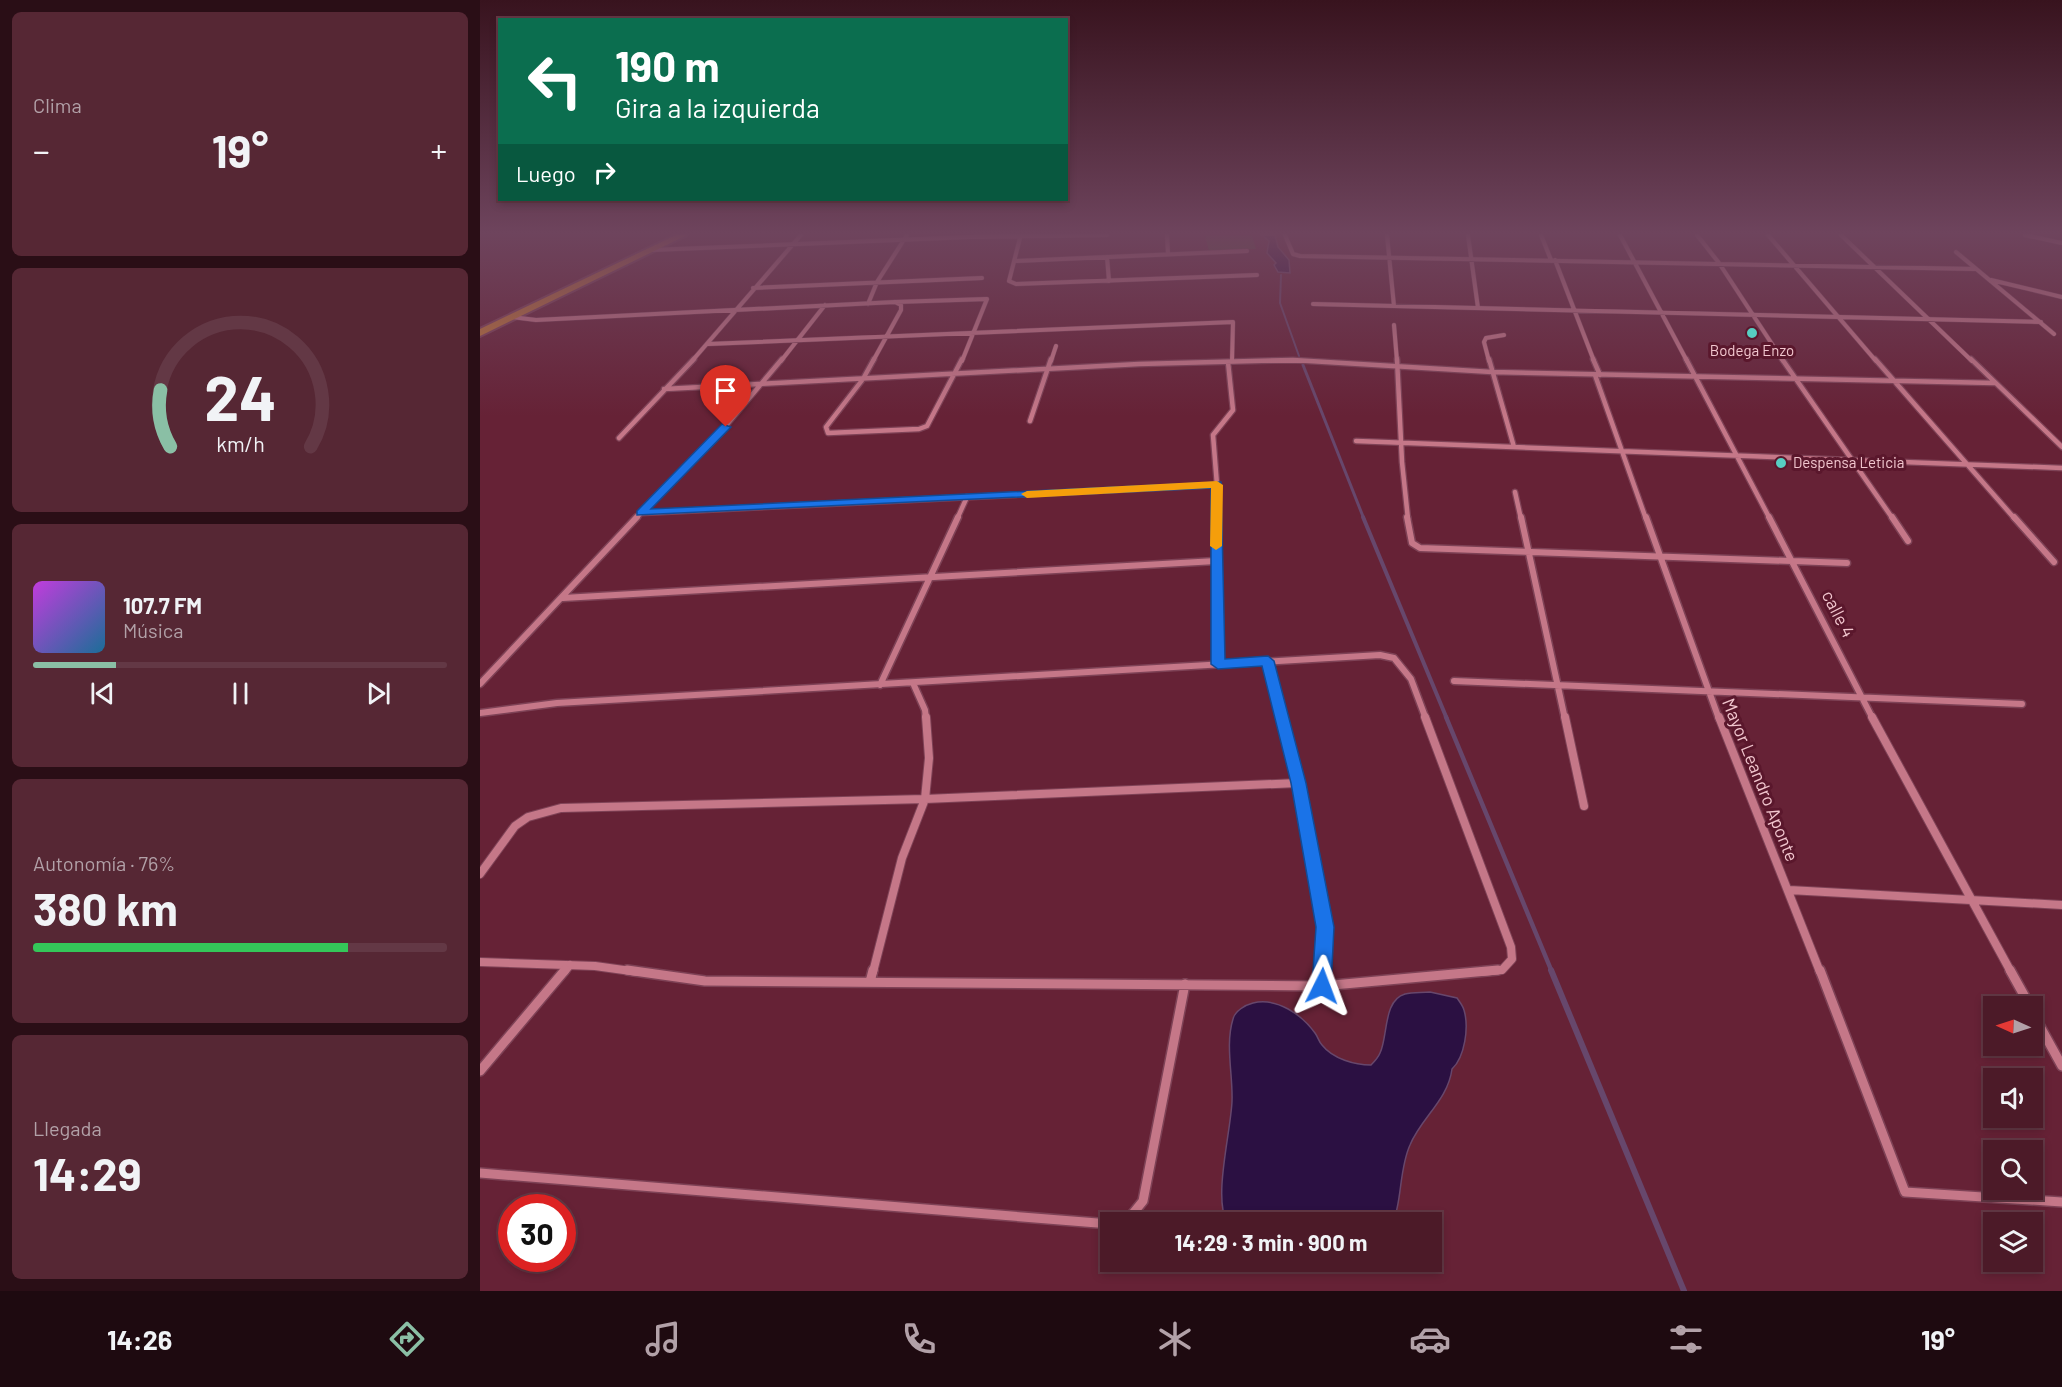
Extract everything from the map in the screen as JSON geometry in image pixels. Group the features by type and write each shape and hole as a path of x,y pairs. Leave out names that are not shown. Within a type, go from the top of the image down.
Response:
{"highway":[{"path":"480,333 557,295"}],"street":[{"path":"619,438 708,344 748,295"},
{"path":"868,304 872,295"},
{"path":"1393,295 1394,306"},
{"path":"1476,295 1478,308"},
{"name":"Mayor Leandro Aponte","path":"1567,295 1598,375 1622,451 1708,691 1789,890 1905,1192 2062,1202"},
{"name":"calle 4","path":"1651,295 1792,560 1860,696 2025,996"},
{"path":"1739,295 1908,541"},
{"path":"1820,295 1966,465 2054,562"},
{"path":"1903,295 2062,447"},
{"path":"2007,295 2054,334"},
{"path":"512,317 536,320 739,309 895,302 987,299 958,373 927,426 919,429 828,433 826,426 863,379 887,337 901,310 901,306 895,302"},
{"path":"1313,304 2041,322"},
{"path":"480,684 641,513 713,441 763,384 825,305"},
{"path":"708,344 1233,322 1230,362 1233,410 1225,422 1215,429 1213,435 1217,485 1218,664"},
{"path":"1394,325 1406,513 1412,543 1420,548 1847,563"},
{"path":"1504,335 1486,338 1484,342 1514,447"},
{"path":"1030,421 1056,346"},
{"path":"663,389 958,373 1293,360 1492,372 1995,383"},
{"path":"1356,441 2062,468"},
{"path":"641,513 1217,485"},
{"path":"1515,492 1584,806"},
{"path":"880,685 967,497"},
{"path":"563,598 1216,561"},
{"path":"480,713 557,703 1380,654 1394,658 1402,666 1418,694 1511,947 1512,959 1502,970 1322,986 705,981 570,965 480,962"},
{"path":"1268,661 1298,783 1325,927 1322,986"},
{"path":"1454,681 2022,704"},
{"path":"870,982 902,858 925,799 929,758 926,710 913,683"},
{"path":"480,874 514,826 528,817 561,808 925,799 1298,783"},
{"path":"1789,890 1973,902 2062,905"},
{"path":"480,1071 570,965"},
{"path":"1134,1212 1143,1201 1185,984"},
{"path":"2043,1032 2062,1066"},
{"path":"480,1173 1100,1223"}],"shaded area":[{"path":"1430,992 1457,998 1463,1008 1466,1033 1463,1050 1452,1069 1445,1090 1415,1135 1406,1154 1396,1212 1223,1212 1222,1181 1232,1101 1229,1049 1231,1029 1236,1013 1253,1003 1280,1005 1296,1014 1310,1026 1321,1044 1332,1054 1358,1064 1371,1065 1378,1057 1382,1046 1393,1004 1398,998 1411,993"}],"waterway":[{"path":"1280,295 1280,303 1299,356"},
{"path":"1303,365 1364,519"},
{"path":"1363,517 1447,719"},
{"path":"1446,717 1552,972"},
{"path":"1551,970 1684,1291"}],"slow traffic":[{"path":"1027,494 1217,485 1216,546"}],"place":[{"name":"Bodega Enzo","path":"1752,333"},
{"name":"Despensa Leticia","path":"1781,463"}],"route":[{"path":"726,427 641,513 1217,485 1218,664 1268,661 1298,783 1325,927 1322,986"}]}
